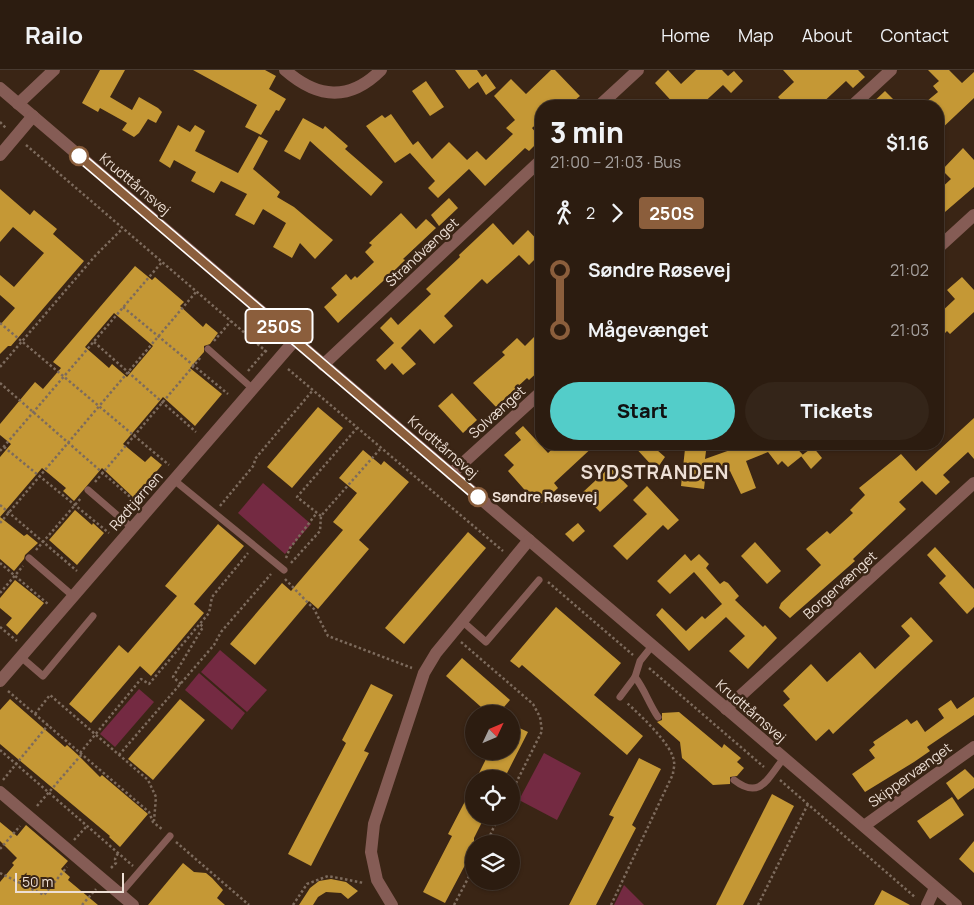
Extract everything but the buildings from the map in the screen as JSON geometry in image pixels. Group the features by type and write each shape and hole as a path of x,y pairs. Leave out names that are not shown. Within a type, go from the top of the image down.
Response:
{"street":[{"path":"18,104 54,70"},
{"path":"285,70 300,83 323,93 343,92 359,87 381,70"},
{"path":"606,100 638,70"},
{"path":"858,100 891,70"},
{"name":"Krudttårnsvej","path":"0,88 956,905"},
{"path":"0,154 33,116"},
{"name":"Strandvænget","path":"323,364 535,166"},
{"path":"944,242 974,215"},
{"name":"Rødtjørnen","path":"4,686 21,657 295,340"},
{"name":"Solvænget","path":"451,474 535,397"},
{"name":"Borgervænget","path":"726,709 974,483"},
{"path":"392,905 377,880 371,852 374,824 424,673 436,652 529,540"},
{"name":"Skippervænget","path":"864,826 974,747"},
{"path":"0,792 133,905"},
{"path":"922,902 935,888"}],"lane":[{"path":"208,349 253,388"},
{"path":"177,477 214,513 281,570"},
{"path":"88,490 132,528"},
{"path":"29,558 73,596"},
{"path":"462,621 486,642 540,578"},
{"path":"21,657 43,676 93,616"},
{"path":"620,697 635,677 640,661 652,646"},
{"path":"635,677 645,690 649,703 658,718"},
{"path":"734,780 746,787 761,787 766,784 784,758"},
{"path":"120,894 170,836"}],"path":[{"path":"0,122 122,229 514,560"},
{"path":"0,367 95,256 122,229"},
{"path":"0,451 162,262"},
{"path":"0,523 196,292"},
{"path":"123,307 228,394"},
{"path":"0,593 231,321"},
{"path":"0,323 134,436 177,477"},
{"path":"94,342 196,432"},
{"path":"0,383 136,502"},
{"path":"214,513 254,465 255,459 313,390"},
{"path":"321,516 316,514 297,497 357,428"},
{"path":"4,447 109,533"},
{"path":"120,755 214,645 221,632 275,570 281,570 320,531 321,516 381,448"},
{"path":"0,506 77,571"},
{"path":"281,570 316,514"},
{"path":"0,850 49,793 141,679 149,684 200,624 209,613 212,597 254,546"},
{"path":"0,563 59,613"},
{"path":"281,570 314,609 328,636 424,673"},
{"path":"540,578 922,902"},
{"path":"181,684 173,677 203,627 200,624"},
{"path":"0,627 16,641"},
{"path":"451,634 532,704 540,716 542,731 520,775"},
{"path":"4,686 149,812 153,822 249,905"},
{"path":"35,714 50,695 148,780 156,798 153,822"},
{"path":"611,905 673,774 674,761 666,746 644,718 620,697"},
{"path":"0,783 48,725"},
{"path":"0,750 140,872"},
{"path":"758,905 808,804"},
{"path":"0,873 44,895 87,826"},
{"path":"82,905 116,863 115,859 118,853"},
{"path":"293,905 307,884 328,876 366,883 377,880"},
{"path":"454,905 465,884"}],"shaded area":[{"path":"263,483 311,524 285,554 238,513"},
{"path":"220,650 267,690 247,712 201,672"},
{"path":"199,673 245,713 232,730 185,690"},
{"path":"139,689 154,702 115,747 100,734"},
{"path":"544,753 581,773 557,820 520,801"},
{"path":"624,885 644,905 614,905"}],"bus line":[{"name":"250S","path":"79,156 478,497"}],"place":[{"name":"Søndre Røsevej","path":"478,497"}],"district":[{"name":"SYDSTRANDEN","path":"655,472"}]}
